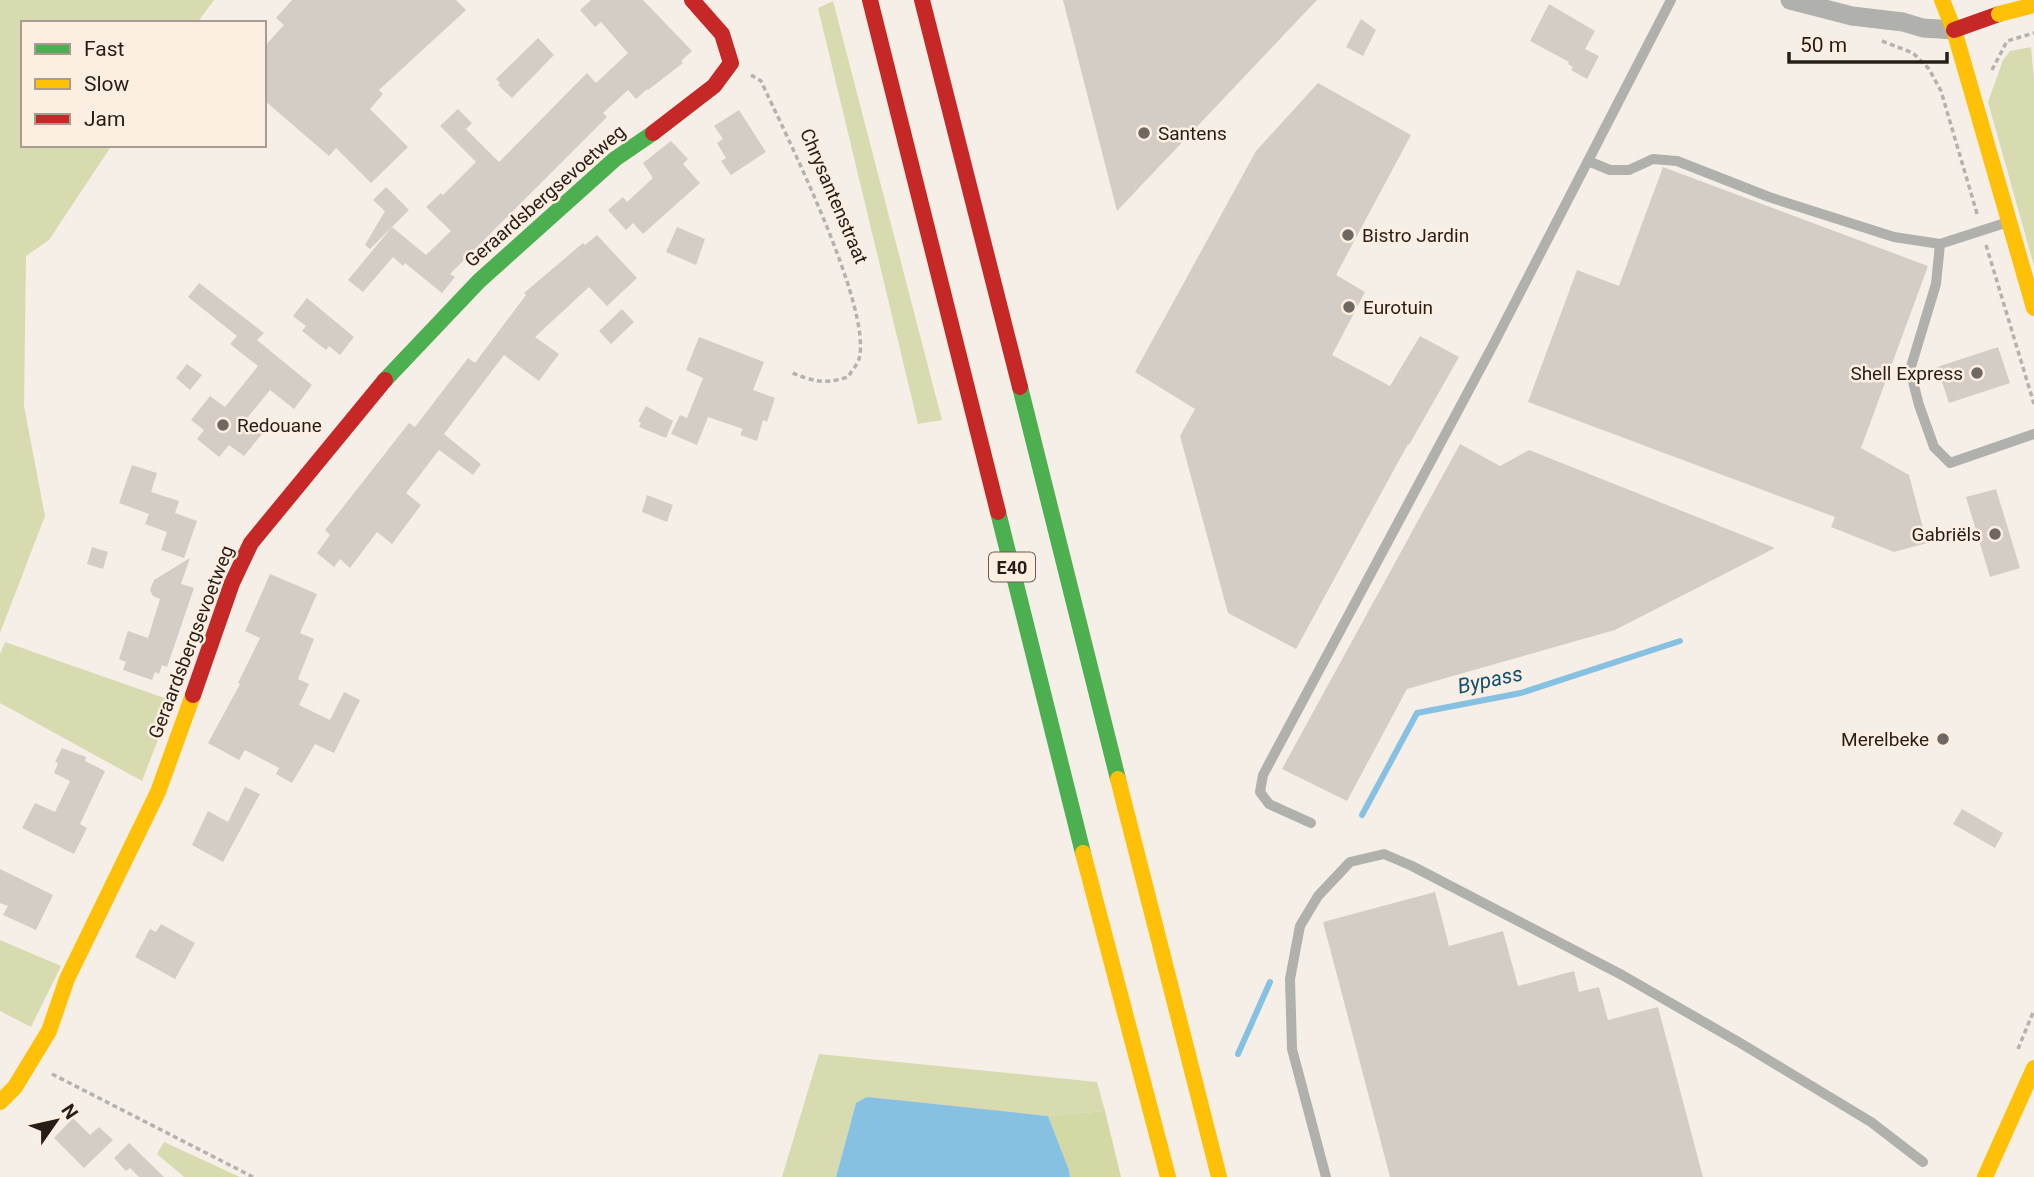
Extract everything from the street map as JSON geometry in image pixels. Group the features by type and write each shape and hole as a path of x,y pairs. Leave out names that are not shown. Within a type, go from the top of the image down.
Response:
{"main road":[{"path":"692,0 722,34 732,63"},
{"name":"E40","path":"870,0 1070,801 1168,1177"},
{"name":"E40","path":"922,0 1219,1177"},
{"path":"1942,0 1954,30 2034,308"},
{"path":"1954,30 2034,5 2032,0"},
{"name":"Geraardsbergsevoetweg","path":"0,1102 15,1087 49,1031 67,979 158,792 232,583 251,543 388,376 478,281 615,159 662,127 714,86 732,63"},
{"path":"1985,1177 2034,1068"}],"street":[{"path":"1790,0 1852,16 1903,22 1923,29 1954,30"}],"lane":[{"path":"1311,823 1269,804 1259,792 1263,775 1492,347 1671,0"},
{"path":"1588,161 1610,170 1629,170 1653,159 1677,161 1769,197 1894,237 1940,244 2009,222"},
{"path":"1940,244 1936,284 1910,370 1934,447 1950,463 2034,434"},
{"path":"1326,1177 1292,1049 1290,979 1300,926 1318,896 1350,862 1384,854 1622,975 1871,1122 1923,1162"}],"path":[{"path":"2007,41 2034,33"},
{"path":"1872,37 1913,53 1929,69 1941,91 2034,404"},
{"name":"Chrysantenstraat","path":"732,63 761,81 804,173 855,302 859,359 848,377 817,382 790,372"},
{"path":"31,1063 253,1177"}],"green space":[{"path":"0,0 214,0 198,21 21,21 21,147 111,147 49,240 26,256 24,406 45,516 0,633"},
{"path":"833,1 942,420 918,424 818,8"},
{"path":"2031,47 2034,80 2034,266 1988,102 2003,60 2010,51"},
{"path":"5,642 173,701 142,781 0,703 0,654"},
{"path":"0,940 61,966 31,1027 0,1011"},
{"path":"819,1054 1097,1082 1105,1111 1048,1116 856,1103 836,1177 782,1177"},
{"path":"1105,1111 1121,1177 1070,1177 1048,1116"},
{"path":"164,1142 240,1177 184,1177 157,1154"}],"water":[{"path":"867,1097 1048,1116 1070,1177 836,1177 856,1103"}],"building":[{"path":"292,0 456,0 466,10 379,90 383,94 370,109 408,147 371,183 336,148 329,156 266,102 266,45 284,25 276,18"},
{"path":"591,0 643,0 692,51 681,61 683,63 636,99 628,90 603,113 607,117 450,274 455,277 442,293 405,263 403,266 393,257 363,292 348,280 392,227 426,255 451,231 426,207 441,193 443,195 476,162 440,126 458,109 472,123 466,129 499,162 587,73 596,83 628,53 601,22 595,27 580,10"},
{"name":"Santens","path":"1063,0 1317,0 1117,211"},
{"path":"1549,4 1595,31 1585,49 1599,56 1587,79 1571,70 1573,67 1569,62 1530,41"},
{"path":"1361,19 1376,30 1363,56 1346,47"},
{"path":"538,38 554,55 512,98 498,85 500,83 496,79"},
{"path":"1318,83 1411,135 1336,275 1365,292 1332,355 1390,386 1420,336 1459,357 1408,444 1296,649 1228,613 1180,436 1195,409 1135,372 1256,151"},
{"path":"739,110 766,152 731,175 721,161 726,158 717,143 723,139 714,126"},
{"path":"671,141 688,159 683,164 700,183 643,234 633,223 626,230 608,210 623,197 627,202 653,178 643,163"},
{"path":"1663,167 1928,266 1861,448 1909,475 1927,543 1894,552 1831,527 1835,517 1528,402 1577,270 1619,286"},
{"path":"386,187 409,210 370,249 365,245 385,211 373,200"},
{"path":"677,227 705,239 696,265 666,252"},
{"path":"597,235 637,278 607,306 589,287 535,337 559,354 539,381 504,355 444,434 481,464 473,475 439,450 406,493 421,505 392,544 377,532 350,568 340,559 334,567 317,553 330,535 325,530 409,423 415,427 468,358 475,363 526,295 524,293 583,243 585,245"},
{"path":"199,283 264,333 257,340 312,385 294,409 270,390 244,422 262,434 244,456 229,445 219,457 197,439 204,430 191,420 210,396 225,407 258,366 230,344 237,336 188,297"},
{"path":"307,298 354,337 340,355 329,346 326,350 302,331 306,326 293,316"},
{"path":"622,309 634,322 611,344 599,331"},
{"path":"699,337 764,362 753,390 775,398 767,422 763,420 757,441 740,435 743,429 708,417 697,445 671,434 680,415 687,418 703,378 686,370"},
{"path":"1998,347 2010,383 1949,403 1937,367"},
{"path":"187,364 202,375 190,390 176,378"},
{"path":"646,406 673,421 666,438 639,427 641,423 638,421"},
{"path":"1460,444 1500,466 1529,450 1775,548 1615,630 1407,689 1347,801 1282,769"},
{"path":"132,465 157,473 151,492 179,501 175,513 197,521 184,558 161,550 167,532 145,524 149,514 119,503"},
{"path":"1996,489 2020,568 1990,577 1966,497"},
{"path":"647,495 673,505 667,522 642,512"},
{"path":"92,547 108,552 103,569 87,564"},
{"path":"190,558 181,584 194,588 167,667 162,665 159,674 155,672 152,680 123,670 126,662 119,659 128,631 148,638 160,599 153,596 150,590 154,580"},
{"path":"270,574 317,594 300,633 314,639 298,679 309,684 299,705 330,720 344,692 360,700 334,753 315,744 292,783 276,774 279,768 245,750 239,760 208,743 240,684 238,683 260,638 245,631"},
{"path":"62,748 86,757 85,761 105,771 80,824 87,828 74,854 22,828 35,803 55,812 70,781 54,773 58,763 55,762"},
{"path":"245,787 260,794 223,862 192,845 208,811 228,822"},
{"path":"1962,809 2003,833 1995,848 1953,824"},
{"path":"0,869 53,895 36,930 3,915 8,906 0,903"},
{"path":"1435,892 1449,946 1503,931 1518,986 1574,971 1579,992 1599,987 1608,1020 1658,1007 1703,1177 1390,1177 1323,922"},
{"path":"161,924 195,943 175,979 135,957 150,929 156,932"},
{"path":"73,1118 90,1135 99,1127 113,1140 84,1168 54,1138"},
{"path":"129,1143 164,1177 139,1177 130,1168 126,1171 114,1158"}],"waterway":[{"name":"Bypass","path":"1362,815 1417,713 1521,693 1680,641"},
{"name":"Bypass","path":"1238,1054 1270,982"}],"traffic: fast":[{"path":"385,380 479,281 615,159 653,133"},
{"path":"1020,387 1118,779"},
{"path":"998,512 1083,853"}],"traffic: slow":[{"path":"1942,0 1954,30 2034,308"},
{"path":"1999,14 2034,5"},
{"path":"0,1102 15,1087 49,1031 67,979 158,792 193,695"},
{"path":"1118,779 1219,1177"},
{"path":"1083,853 1168,1177"},
{"path":"1985,1177 2034,1068"}],"traffic: jam":[{"path":"653,133 714,86 731,63 722,34 692,0"},
{"path":"870,0 998,512"},
{"path":"922,0 1020,387"},
{"path":"1954,30 1999,14"},
{"path":"193,695 232,583 251,543 385,380"}],"place":[{"name":"Santens","path":"1144,133"},
{"name":"Bistro Jardin","path":"1348,235"},
{"name":"Eurotuin","path":"1349,307"},
{"name":"Shell Express","path":"1977,373"},
{"name":"Redouane","path":"223,425"},
{"name":"Gabriëls","path":"1995,534"},
{"name":"Merelbeke","path":"1943,739"}]}
